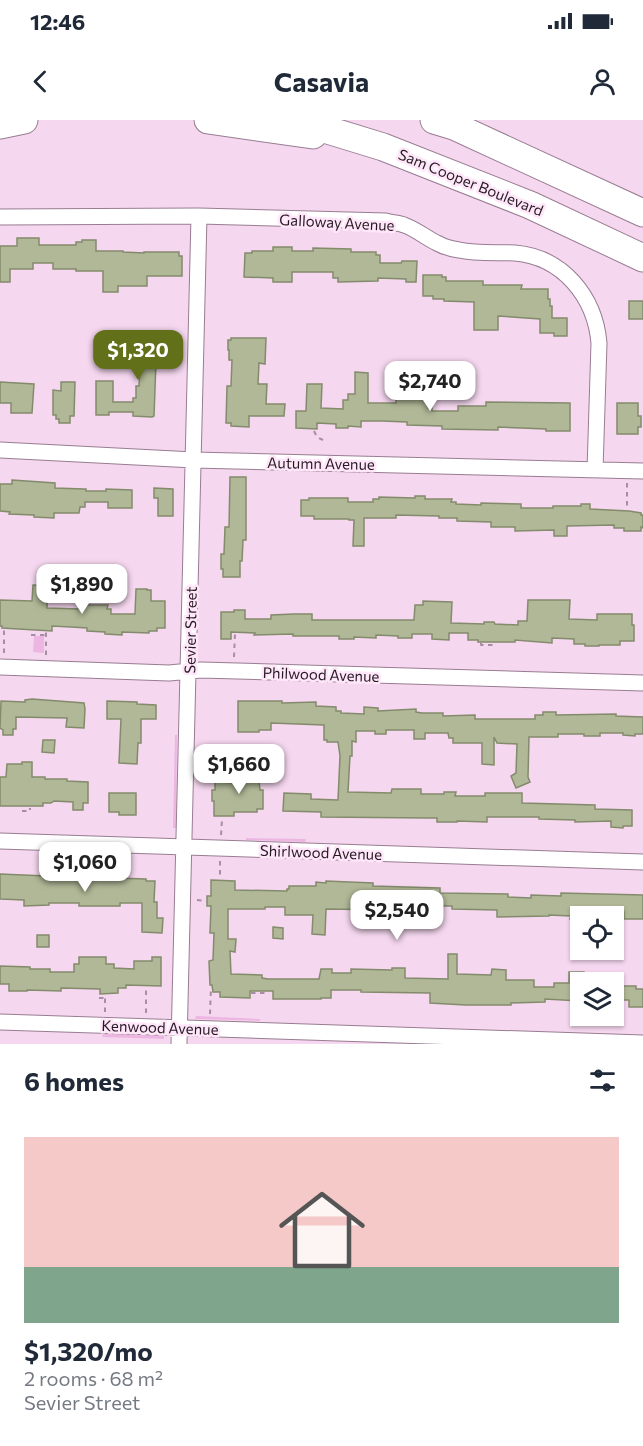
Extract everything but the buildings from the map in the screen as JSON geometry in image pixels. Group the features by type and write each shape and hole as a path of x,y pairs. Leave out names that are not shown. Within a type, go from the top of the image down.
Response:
{"highway":[{"path":"0,125 24,120"},
{"path":"208,120 285,130 383,147"},
{"name":"Sam Cooper Boulevard","path":"295,120 383,147 530,205 643,258"},
{"path":"443,122 643,213"}],"street":[{"name":"Galloway Avenue","path":"0,218 199,216 386,221 406,226 437,243 461,251 524,255 541,260 557,267 573,280 584,296 597,327 599,343 595,470"},
{"name":"Sevier Street","path":"179,1044 199,216"},
{"name":"Autumn Avenue","path":"0,450 194,460 643,471"},
{"name":"Philwood Avenue","path":"2,660 169,672 201,670 643,683"},
{"name":"Shirlwood Avenue","path":"0,841 643,862"},
{"name":"Kenwood Avenue","path":"0,1022 643,1043"}],"path":[{"path":"314,431 317,437 323,440"},
{"path":"627,483 627,509"},
{"path":"2,660 4,629"},
{"path":"31,634 46,633 46,655"},
{"path":"234,657 235,633"},
{"path":"481,643 481,645 496,645"},
{"path":"22,811 30,811 30,808"},
{"path":"221,835 222,820"},
{"path":"220,861 220,879"},
{"path":"196,900 207,901"},
{"path":"146,1013 147,987"},
{"path":"210,1015 211,987"},
{"path":"251,993 265,993"},
{"path":"99,998 105,997 105,1012"}],"shaded area":[{"path":"34,636 44,636 44,653 33,652"},
{"path":"175,735 177,735 176,828 173,828"},
{"path":"246,838 306,839 305,842 246,840"},
{"path":"196,1016 260,1019 260,1021 195,1019"},
{"path":"103,1034 164,1036 164,1039 102,1037"}]}
